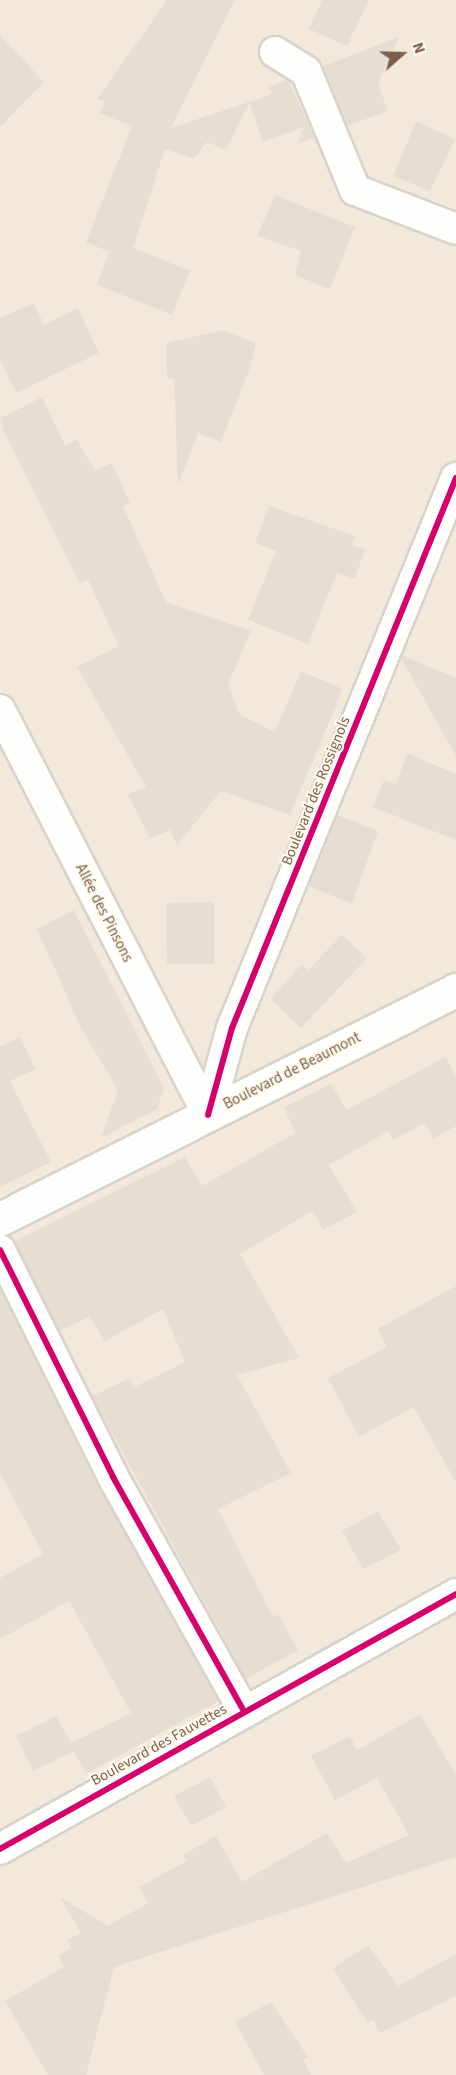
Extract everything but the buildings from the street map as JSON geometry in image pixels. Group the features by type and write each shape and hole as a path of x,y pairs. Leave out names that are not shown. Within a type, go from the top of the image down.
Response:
{"street":[{"path":"275,52 306,71 355,190 456,229"},
{"name":"Boulevard des Rossignols","path":"208,1115 232,1028 456,478"},
{"name":"Allée des Pinsons","path":"0,710 208,1115"},
{"name":"Boulevard de Beaumont","path":"0,1219 208,1115 296,1066 456,990"},
{"path":"0,1250 113,1477 244,1711"},
{"name":"Boulevard des Fauvettes","path":"0,1849 456,1594"}],"shaded area":[{"path":"0,0 456,0 456,2075 0,2075"}],"cycle path":[{"path":"208,1115 232,1028 456,478"},
{"path":"0,1250 113,1477 244,1711"},
{"path":"0,1849 456,1594"}]}
